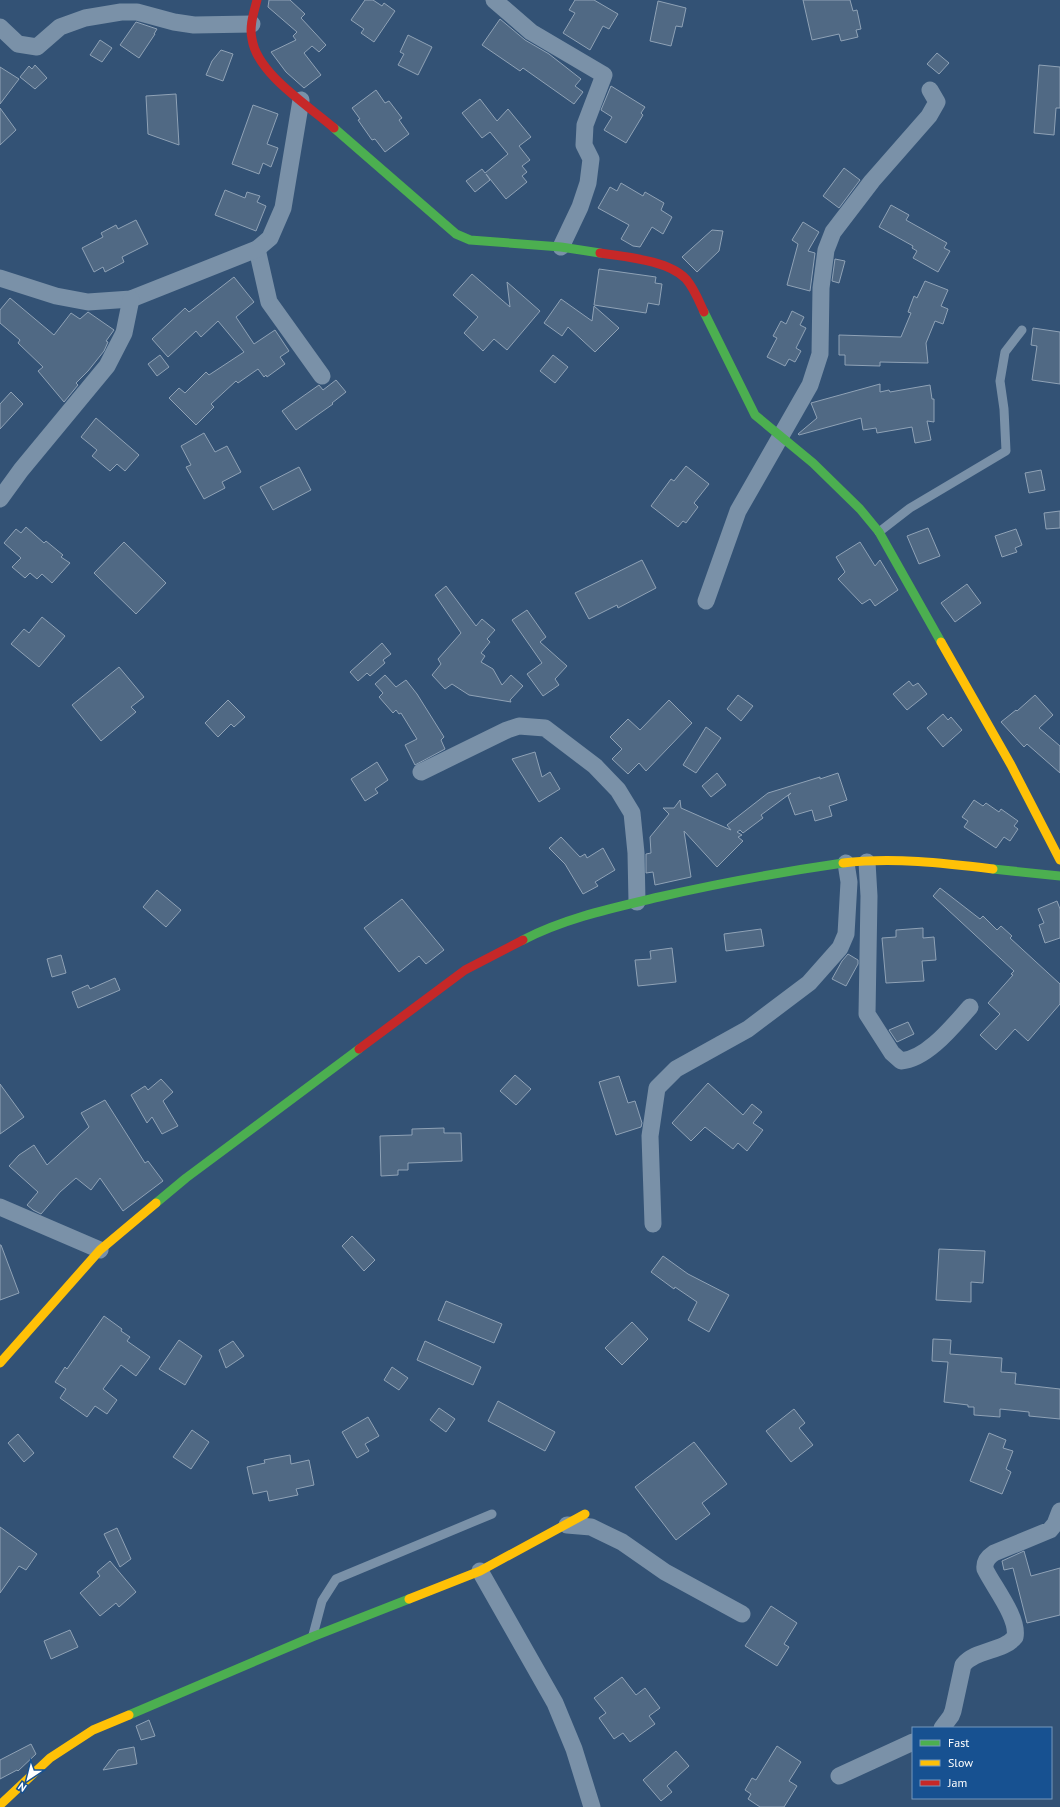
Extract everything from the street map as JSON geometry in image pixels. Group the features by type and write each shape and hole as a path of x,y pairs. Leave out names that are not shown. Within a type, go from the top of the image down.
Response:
{"street":[{"path":"257,0 252,24 252,43 263,64 280,85 324,118 439,220 463,238 482,242 561,248 653,262 670,267 685,278 692,288 755,415 813,463 860,509 879,532 1011,765 1060,860"},
{"path":"494,0 531,32 604,75 585,125 584,145 591,159 588,183 580,206 561,248"},
{"path":"0,27 18,44 38,48 60,27 85,18 121,12 137,12 174,22 194,25 252,24"},
{"path":"706,601 738,511 810,385 818,362 820,354 821,288 829,240 841,219 867,186 930,116 937,102 930,90"},
{"path":"0,278 56,296 88,302 131,299 257,249 270,238 284,208 301,100"},
{"path":"257,249 269,302 322,376"},
{"path":"0,499 21,470 107,366 124,333 131,299"},
{"path":"421,772 507,730 519,726 544,728 595,766 618,790 632,813 636,853 637,902"},
{"path":"867,862 869,896 867,1014 892,1053 901,1060 912,1060 943,1037 970,1007"},
{"path":"0,1363 100,1250 186,1178 465,970 542,930 607,909 637,902 721,884 808,868 846,863 914,862 952,864 1060,876"},
{"path":"653,1224 650,1136 657,1088 676,1068 748,1029 809,983 840,948 846,934 849,882 846,863"},
{"path":"0,1206 100,1250"},
{"path":"943,1727 951,1716 961,1668 965,1662 968,1659 1006,1643 1015,1637 1016,1627 1012,1617 985,1569 984,1566 987,1558 994,1553 1050,1530 1055,1524 1060,1511"},
{"path":"0,1805 50,1758 93,1730 312,1637 480,1571 585,1514"},
{"path":"567,1525 590,1527 622,1542 665,1572 742,1614"},
{"path":"480,1571 555,1703 574,1749 592,1807"},
{"path":"839,1776 912,1742"}],"lane":[{"path":"879,532 910,508 1006,451 1004,409 1000,382 1005,352 1022,330"},
{"path":"312,1637 322,1601 336,1579 492,1514"}],"building":[{"path":"269,0 290,0 305,14 301,18 326,45 319,52 312,46 304,53 321,75 304,88 286,72 271,52 296,40 293,36 297,32 268,7"},
{"path":"365,0 373,0 382,6 384,3 395,11 374,42 361,33 364,29 351,20"},
{"path":"575,0 594,0 618,14 609,29 603,26 590,50 563,33 575,13 569,10"},
{"path":"803,0 850,0 853,11 857,10 861,29 856,30 858,37 841,41 839,34 812,40"},
{"path":"658,1 686,8 682,27 676,26 671,46 650,41"},
{"path":"500,19 525,40 549,54 581,79 575,86 583,92 574,104 523,68 520,71 482,45"},
{"path":"136,22 157,29 139,58 120,45"},
{"path":"408,35 432,47 418,75 398,65 404,54 400,52"},
{"path":"100,40 112,48 102,62 90,55"},
{"path":"221,50 233,54 223,81 206,75 212,61"},
{"path":"937,53 949,63 939,74 927,64"},
{"path":"35,65 47,78 35,89 20,77 29,66 32,69"},
{"path":"1039,65 1060,67 1060,108 1056,108 1054,135 1034,133"},
{"path":"0,67 19,79 0,104"},
{"path":"611,86 645,107 641,113 643,115 626,143 604,130 612,117 601,110"},
{"path":"376,90 385,103 389,101 402,118 399,120 409,134 385,152 375,139 372,140 358,120 360,119 352,108"},
{"path":"176,94 179,145 148,134 146,96"},
{"path":"480,99 497,121 508,109 531,137 519,146 530,160 522,166 527,172 522,176 527,182 506,199 486,174 490,180 475,192 466,181 482,169 485,173 508,154 490,132 482,138 462,113"},
{"path":"253,105 278,114 267,144 278,148 271,167 263,163 259,174 232,164"},
{"path":"0,108 16,130 0,145"},
{"path":"844,168 860,180 839,208 823,196"},
{"path":"621,183 643,196 645,192 664,203 661,210 672,217 663,234 652,227 640,247 633,246 621,239 629,225 598,208 610,187 617,191"},
{"path":"225,190 245,198 247,192 260,196 257,202 266,206 256,231 215,215"},
{"path":"891,205 909,215 906,220 947,243 944,248 950,251 938,272 913,258 917,251 912,248 913,246 879,227"},
{"path":"136,220 148,244 122,257 124,262 105,272 103,267 94,272 82,248 103,237 101,233 116,225 118,229"},
{"path":"803,222 819,232 808,251 815,253 810,291 787,285 798,244 792,240"},
{"path":"712,230 723,231 719,251 697,272 682,257"},
{"path":"835,259 845,261 839,283 832,281"},
{"path":"599,269 656,277 655,283 662,284 659,305 648,303 646,313 594,305"},
{"path":"472,274 510,307 507,282 540,311 507,350 494,339 483,351 464,333 478,317 453,295"},
{"path":"234,277 254,302 236,317 254,344 275,330 289,351 280,357 285,364 267,377 266,375 264,377 258,369 238,383 236,381 211,404 214,407 196,425 169,398 179,388 185,393 206,372 209,375 244,352 218,321 201,337 196,331 168,357 152,339 185,308 189,312"},
{"path":"925,281 948,290 941,306 948,309 943,324 935,321 926,343 928,363 880,362 880,366 845,365 845,355 839,355 839,335 901,337 911,313 908,312 914,296 917,298"},
{"path":"10,298 54,335 71,313 80,319 88,312 114,330 106,341 108,342 104,351 76,383 78,385 64,402 38,371 43,367 18,343 20,340 0,323 0,310"},
{"path":"561,299 592,321 594,306 619,328 595,352 568,327 562,336 544,323"},
{"path":"792,311 804,317 800,325 806,328 796,348 801,351 795,362 789,359 785,366 767,357 777,338 773,336 781,321 786,324"},
{"path":"1033,328 1060,332 1060,384 1032,380 1037,346 1031,345"},
{"path":"160,355 169,367 157,376 148,364"},
{"path":"553,355 568,367 555,383 540,371"},
{"path":"336,380 346,392 332,403 333,404 296,430 282,411 319,385 323,390"},
{"path":"880,384 880,392 889,390 890,392 930,385 932,399 934,399 934,422 927,421 931,440 915,443 912,427 877,433 876,428 863,430 861,418 799,435 798,434 817,418 811,403"},
{"path":"11,392 23,404 0,429 0,404"},
{"path":"96,418 139,455 125,471 117,464 110,471 92,456 97,450 81,437"},
{"path":"204,433 215,452 227,446 241,472 222,482 225,488 204,499 186,467 191,465 181,446"},
{"path":"686,466 709,484 694,503 698,507 686,523 683,521 678,527 651,506 671,479 674,481"},
{"path":"299,467 311,490 273,510 260,487"},
{"path":"1041,470 1045,490 1029,493 1025,473"},
{"path":"1060,511 1060,528 1046,529 1044,513"},
{"path":"26,527 44,543 46,541 63,555 61,557 70,563 52,583 42,574 37,579 30,573 25,578 12,567 21,558 4,543 16,529 21,533"},
{"path":"928,528 940,556 919,564 907,536"},
{"path":"1016,529 1022,545 1015,548 1017,552 1002,557 995,536"},
{"path":"124,542 166,583 136,614 94,573"},
{"path":"860,542 875,566 880,560 898,590 875,606 870,599 862,604 838,579 845,572 836,557"},
{"path":"642,560 656,588 618,608 617,605 589,619 575,593"},
{"path":"967,584 981,603 955,622 941,603"},
{"path":"446,586 476,626 482,619 495,630 487,639 490,642 481,653 485,656 481,662 493,669 502,685 511,675 523,686 510,700 511,702 469,695 452,684 445,689 432,675 441,664 438,659 461,633 435,595"},
{"path":"527,610 546,637 540,642 567,666 555,679 559,685 543,696 527,674 542,663 512,620"},
{"path":"42,617 65,636 39,667 11,644 24,629 29,633"},
{"path":"382,643 391,654 383,660 385,663 370,676 367,673 358,681 350,672"},
{"path":"119,667 144,697 131,707 136,712 101,741 72,705"},
{"path":"385,675 396,687 406,680 417,694 444,737 441,740 445,749 415,765 405,745 417,739 401,713 399,714 396,710 393,713 379,697 383,693 375,684"},
{"path":"909,681 913,686 918,683 927,694 907,710 893,694"},
{"path":"738,695 753,706 741,721 727,709"},
{"path":"1035,695 1053,715 1039,728 1060,746 1060,773 1027,744 1024,747 1001,722 1016,710 1017,711"},
{"path":"228,700 245,717 234,727 231,724 218,737 205,723"},
{"path":"669,700 692,723 646,771 639,763 628,774 612,759 622,749 610,737 628,719 640,730"},
{"path":"943,714 948,720 951,717 962,730 943,747 927,728"},
{"path":"706,727 721,738 696,773 683,765"},
{"path":"535,752 542,777 550,772 560,789 539,802 512,759"},
{"path":"377,762 388,780 375,789 378,793 365,801 351,779"},
{"path":"717,773 726,785 711,797 702,786"},
{"path":"838,773 847,800 829,806 832,816 815,821 812,810 795,815 788,796 791,793 761,815 763,818 743,833 740,830 737,832 742,835 738,837 743,841 717,867 684,831 691,877 655,885 653,872 646,873 646,854 651,853 650,837 669,814 663,808 674,808 680,800 681,808 731,830 727,825 768,793"},
{"path":"974,800 983,806 986,803 999,812 1001,809 1018,821 1014,826 1018,829 1010,841 1004,837 996,848 964,827 968,821 962,817"},
{"path":"561,837 580,857 585,854 587,858 603,848 615,870 595,882 598,886 583,894 565,864 549,848"},
{"path":"940,888 980,919 983,916 997,930 1001,926 1012,936 1010,938 1060,984 1060,1004 1028,1041 1015,1029 996,1050 980,1035 1000,1014 988,1003 1013,975 1011,974 1014,971 933,896"},
{"path":"157,890 181,910 166,927 143,907"},
{"path":"402,899 444,950 426,964 419,956 399,972 364,928"},
{"path":"1057,901 1060,909 1060,938 1045,943 1039,925 1044,923 1038,909"},
{"path":"923,928 923,938 934,937 936,960 922,961 924,981 886,983 882,938 896,937 896,930"},
{"path":"761,929 764,946 726,951 724,934"},
{"path":"672,948 676,982 638,986 635,960 651,959 650,951"},
{"path":"848,954 858,960 858,964 846,986 832,979 842,961"},
{"path":"61,955 66,973 52,977 47,959"},
{"path":"115,978 120,990 78,1008 72,992 88,985 90,989"},
{"path":"908,1022 914,1034 897,1042 889,1030"},
{"path":"515,1075 531,1089 516,1105 500,1091"},
{"path":"619,1076 628,1103 635,1101 642,1123 641,1127 616,1135 599,1082"},
{"path":"161,1079 173,1092 163,1101 178,1126 162,1134 152,1117 147,1123 131,1095 145,1086 148,1090"},
{"path":"708,1083 743,1115 752,1104 762,1112 753,1123 763,1130 747,1151 738,1143 733,1149 705,1127 691,1141 672,1123"},
{"path":"0,1084 24,1117 0,1134"},
{"path":"105,1100 145,1163 148,1161 163,1181 123,1211 100,1178 91,1190 76,1178 60,1192 41,1214 33,1210 27,1205 38,1192 9,1166 19,1155 34,1145 47,1165 89,1127 81,1113"},
{"path":"444,1128 444,1133 461,1133 462,1161 408,1163 408,1170 398,1170 398,1175 381,1176 380,1136 412,1135 412,1129"},
{"path":"352,1236 375,1260 364,1271 342,1246"},
{"path":"0,1245 19,1293 0,1300"},
{"path":"939,1249 985,1251 983,1283 971,1282 971,1302 936,1300"},
{"path":"663,1256 688,1274 729,1295 709,1332 688,1320 697,1302 675,1287 674,1289 651,1272"},
{"path":"446,1301 502,1324 494,1343 438,1320"},
{"path":"104,1316 130,1337 127,1341 150,1357 136,1376 121,1365 103,1389 117,1400 107,1414 95,1406 87,1417 60,1398 66,1389 55,1382 65,1367 67,1369"},
{"path":"632,1322 648,1339 622,1365 605,1348"},
{"path":"933,1339 951,1340 950,1354 1002,1358 1001,1372 1016,1373 1015,1384 1060,1389 1060,1419 1029,1416 1029,1412 1000,1409 1000,1417 974,1415 974,1407 944,1402 948,1362 932,1361"},
{"path":"179,1340 202,1356 185,1385 159,1369"},
{"path":"233,1341 244,1356 226,1368 219,1350"},
{"path":"425,1341 481,1367 473,1385 417,1360"},
{"path":"392,1367 408,1378 399,1390 384,1380"},
{"path":"498,1401 555,1432 545,1451 488,1421"},
{"path":"439,1408 455,1419 446,1432 430,1420"},
{"path":"794,1409 805,1423 799,1428 813,1445 791,1462 766,1431"},
{"path":"368,1417 379,1436 365,1444 369,1451 357,1458 342,1432"},
{"path":"192,1430 209,1442 191,1469 173,1457"},
{"path":"989,1433 1006,1440 1003,1448 1013,1451 1006,1469 1011,1472 1002,1494 970,1481"},
{"path":"18,1434 34,1453 24,1462 8,1443"},
{"path":"694,1442 727,1484 702,1503 710,1514 676,1540 635,1487"},
{"path":"290,1455 291,1464 309,1460 314,1485 296,1489 298,1495 269,1501 267,1491 253,1494 247,1467 265,1463 264,1460"},
{"path":"0,1527 37,1554 26,1570 19,1566 0,1593"},
{"path":"117,1528 131,1559 120,1567 104,1534"},
{"path":"1024,1551 1031,1576 1060,1568 1060,1615 1027,1623 1013,1568 1004,1570 1002,1561"},
{"path":"110,1561 136,1592 119,1607 116,1603 100,1616 80,1593 100,1576 97,1572"},
{"path":"771,1606 797,1623 784,1644 789,1647 777,1666 745,1646"},
{"path":"70,1630 78,1647 51,1659 44,1641"},
{"path":"622,1677 636,1695 645,1688 660,1708 649,1716 655,1724 630,1742 623,1733 614,1739 599,1718 606,1713 594,1698"},
{"path":"149,1720 155,1736 141,1740 136,1726"},
{"path":"31,1744 36,1754 18,1771 17,1770 0,1779 0,1760"},
{"path":"777,1746 801,1762 789,1781 797,1786 784,1807 760,1807 748,1799 751,1794 745,1790 752,1778 756,1780"},
{"path":"134,1747 137,1764 103,1770 118,1750"},
{"path":"676,1751 689,1766 667,1786 672,1792 661,1801 643,1780"}],"traffic: fast":[{"path":"334,128 456,234 470,240 561,247 600,253"},
{"path":"704,312 755,415 813,463 860,509 879,532 941,642"},
{"path":"523,940 539,932 572,920 624,905 728,882 843,863"},
{"path":"993,869 1060,876"},
{"path":"156,1203 186,1178 359,1049"},
{"path":"129,1715 312,1637 409,1599"}],"traffic: slow":[{"path":"941,642 1011,765 1060,860"},
{"path":"843,863 862,861 899,861 937,863 993,869"},
{"path":"0,1363 100,1250 156,1203"},
{"path":"409,1599 480,1571 585,1514"},
{"path":"0,1805 50,1758 93,1730 129,1715"}],"traffic: jam":[{"path":"257,0 252,19 251,34 256,52 263,65 298,99 334,128"},
{"path":"600,253 646,260 668,267 686,279 704,312"},
{"path":"359,1049 465,970 523,940"}]}
